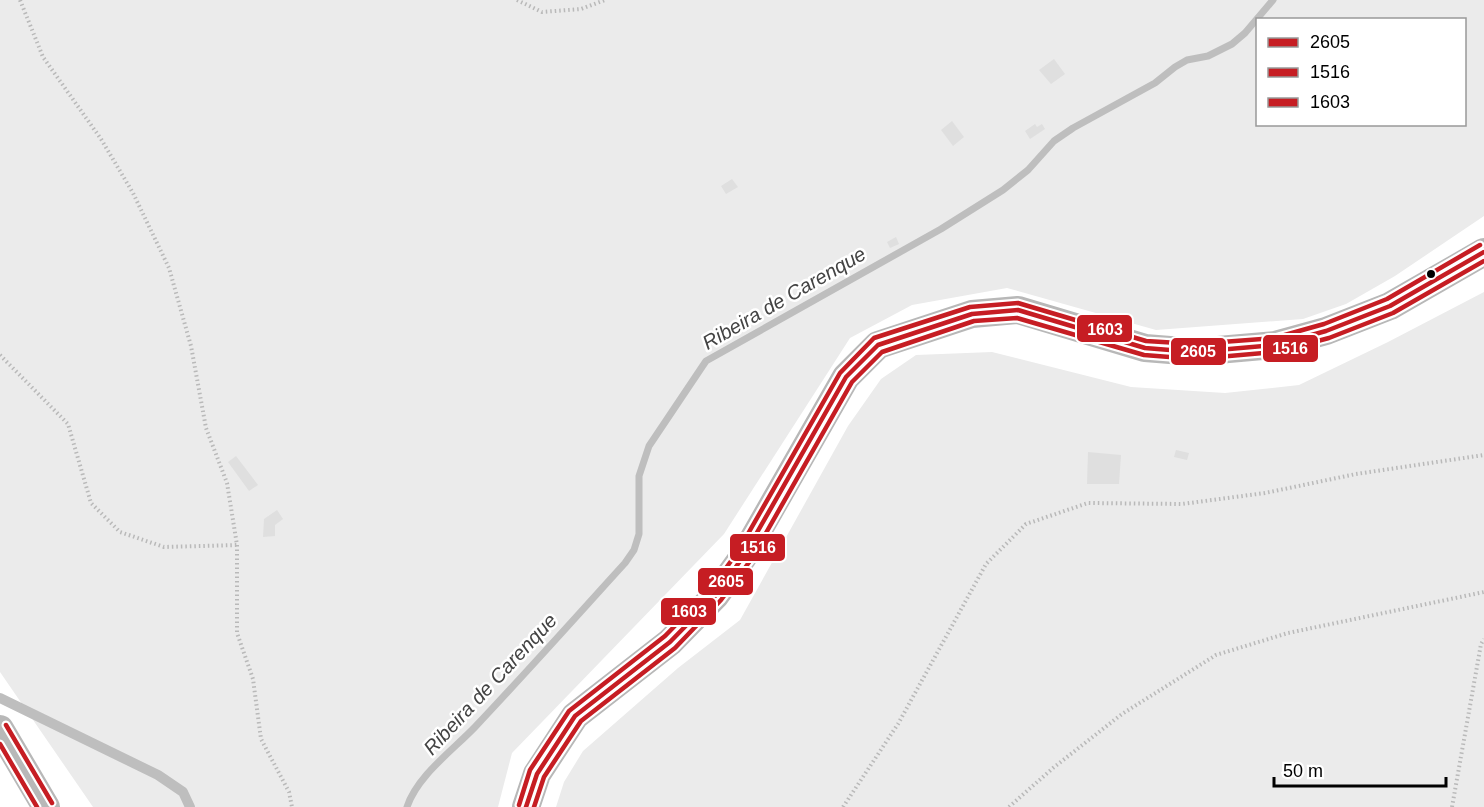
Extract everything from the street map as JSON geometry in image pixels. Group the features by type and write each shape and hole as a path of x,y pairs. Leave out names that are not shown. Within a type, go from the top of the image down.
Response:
{"main road":[{"path":"526,807 537,774 575,716 670,642 716,596 748,547 846,377 878,345 972,314 1018,310 1145,348 1195,352 1275,345 1326,331 1390,306 1484,252"},
{"path":"0,729 46,807"}],"lane":[{"path":"0,698 158,775 183,792 190,807"}],"path":[{"path":"20,0 43,57 106,148 133,193 169,268 191,346 206,428 227,483 237,545 237,633 253,679 261,739 289,792 292,807"},
{"path":"517,0 542,12 581,9 605,0"},
{"path":"0,355 68,424 91,502 120,532 164,547 237,545"},
{"path":"843,807 898,724 986,564 1026,524 1088,503 1182,504 1265,493 1356,474 1484,455"},
{"path":"1009,807 1053,768 1122,714 1216,654 1288,633 1484,592"},
{"path":"1452,807 1475,675 1484,639"}],"shaded area":[{"path":"0,0 1484,0 1484,216 1395,276 1346,304 1303,319 1156,330 1007,288 912,305 850,338 724,534 512,753 498,807 93,807 0,672"},
{"path":"1484,292 1484,807 556,807 564,782 583,751 678,668 740,620 848,426 881,379 916,355 992,352 1131,387 1225,393 1299,385"}],"building":[{"path":"1054,59 1065,74 1051,84 1039,70"},
{"path":"952,121 964,137 953,146 941,130"},
{"path":"1035,124 1037,127 1042,124 1045,129 1030,139 1025,131"},
{"path":"732,179 738,187 726,194 721,186"},
{"path":"896,237 899,244 890,248 887,242"},
{"path":"1176,450 1189,453 1187,460 1174,457"},
{"path":"1088,452 1121,455 1119,484 1087,484"},
{"path":"236,456 258,485 249,491 228,462"},
{"path":"277,510 283,519 275,525 275,536 263,537 264,519"}],"waterway":[{"name":"Ribeira de Carenque","path":"1258,18 1273,0"},
{"name":"Ribeira de Carenque","path":"407,807 427,774 513,686 625,563 634,550 639,534 639,476 649,446 706,361 941,229 1003,190 1028,170 1054,141 1073,128 1155,83 1187,60 1208,56 1232,44 1256,20"}],"transit line":[{"name":"1603","path":"519,805 530,770 569,711 665,636 709,591 737,553 840,373 874,338 970,307 1018,303 1146,341 1195,344 1274,338 1324,324 1387,299 1480,245"},
{"name":"2605","path":"526,807 537,774 575,716 670,642 715,596 743,557 846,377 878,345 972,314 1018,310 1145,348 1195,352 1275,345 1326,331 1390,306 1484,252"},
{"name":"1516","path":"534,807 544,777 581,721 675,648 721,600 750,561 852,382 882,352 974,321 1017,318 1144,355 1195,359 1276,352 1329,338 1393,313 1484,261"},
{"name":"1603","path":"6,725 52,803"},
{"name":"1516","path":"0,744 37,807"}]}
